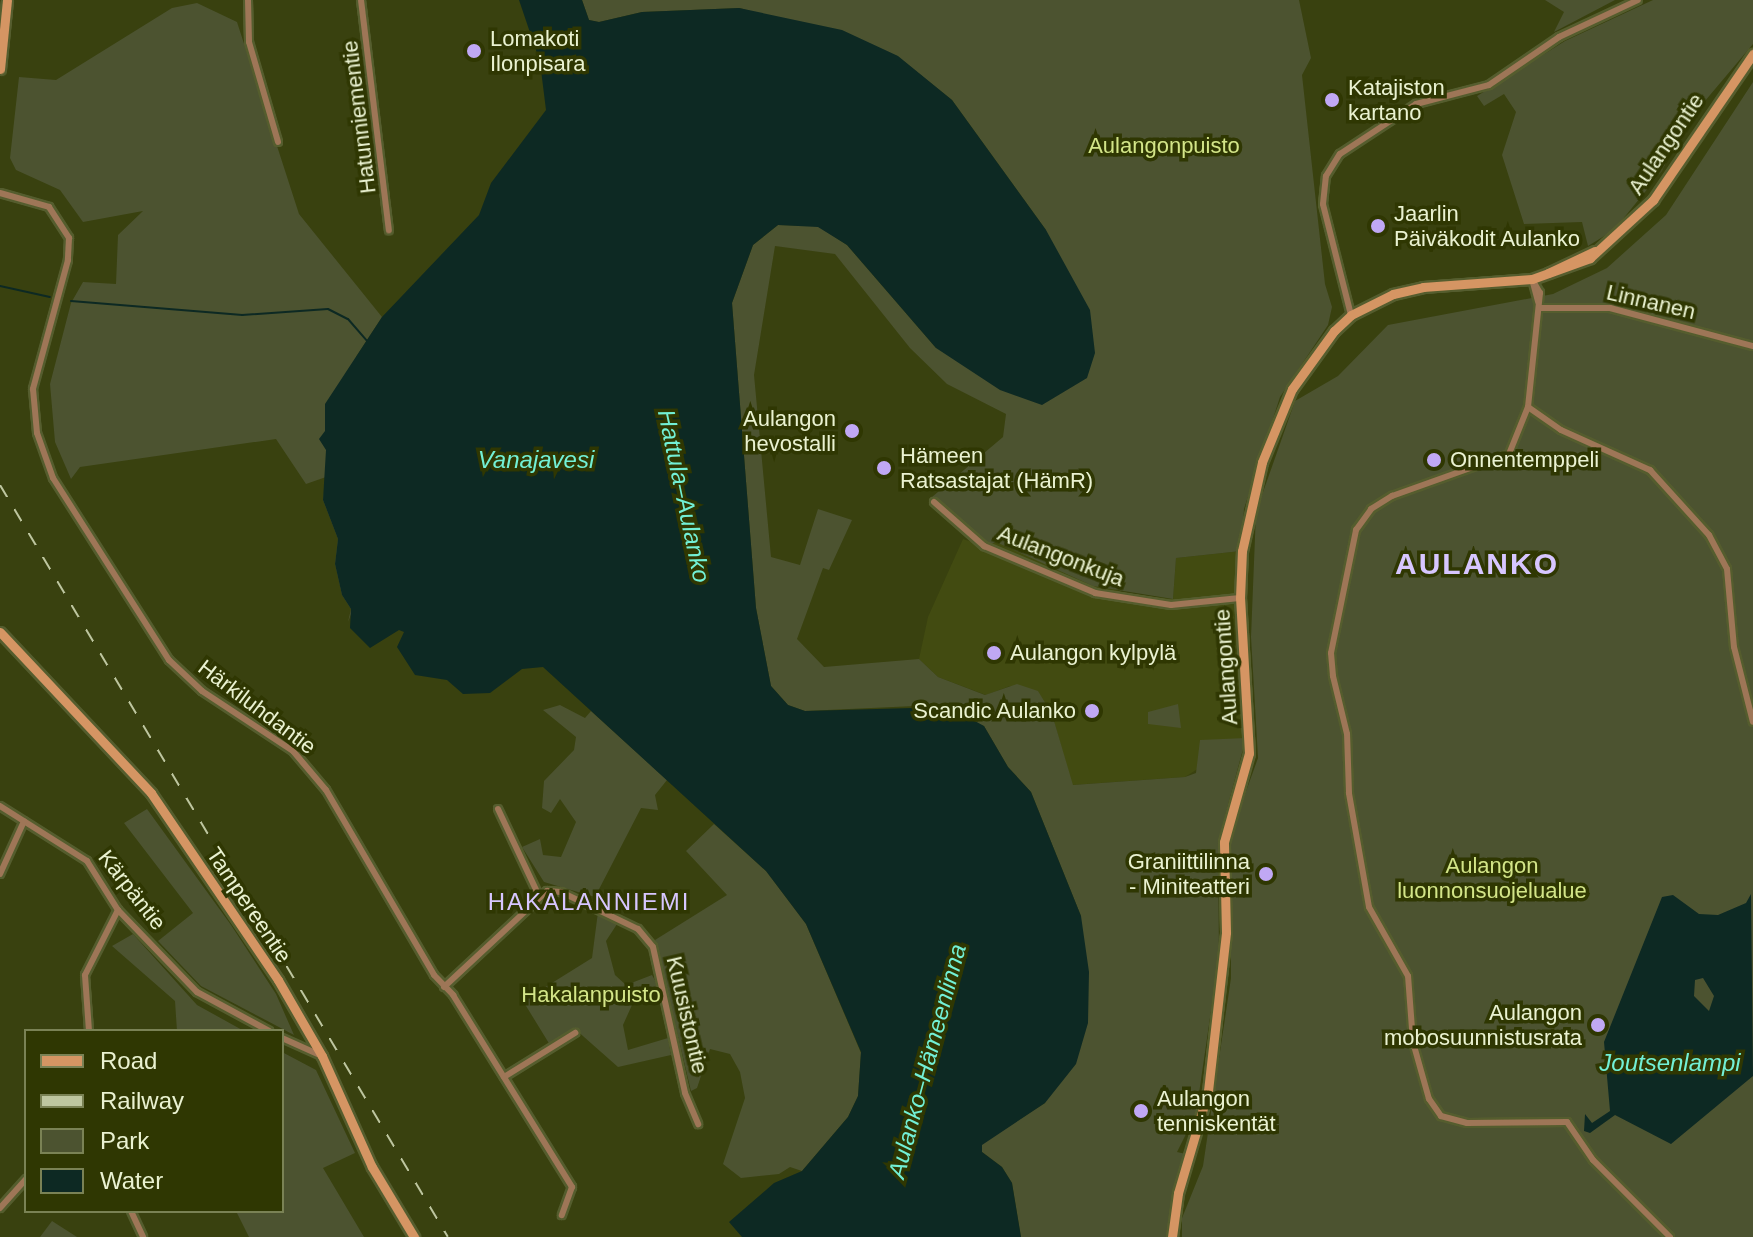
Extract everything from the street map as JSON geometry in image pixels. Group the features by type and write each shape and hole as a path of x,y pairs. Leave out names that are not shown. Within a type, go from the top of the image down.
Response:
{"main road":[{"path":"0,69 7,0"},
{"name":"Aulangontie","path":"1172,1237 1178,1193 1208,1091 1226,932 1224,842 1249,753 1240,598 1247,522 1275,426 1315,352 1351,315 1393,294 1423,287 1532,279 1545,275 1565,261 1602,248 1653,200 1753,54"},
{"name":"Tampereentie","path":"1,635 136,773 278,980 322,1056 372,1167 414,1237"}],"street":[{"path":"248,0 249,42 278,142"},
{"name":"Hatunniementie","path":"361,0 389,230"},
{"path":"1351,315 1323,204 1323,185 1333,161 1416,104 1489,85 1559,37 1638,0"},
{"name":"Härkiluhdantie","path":"0,193 49,207 69,238 68,260 33,389 37,433 53,478 169,660 202,691 293,751 318,778 444,987 572,1187 562,1215"},
{"path":"1532,279 1540,291 1528,407 1509,454 1392,496 1371,509 1356,530 1331,653 1347,734 1350,799 1369,907 1410,985 1413,1042 1433,1108 1467,1123 1567,1122 1593,1160 1670,1237"},
{"name":"Linnanen","path":"1539,305 1610,308 1753,346"},
{"path":"1528,407 1561,430 1650,470 1709,535 1727,569 1734,647 1753,722"},
{"name":"Aulangonkuja","path":"934,502 984,546 1095,593 1171,605 1240,598"},
{"name":"Kärpäntie","path":"0,806 87,861 118,910 197,992 265,1029"},
{"path":"444,987 538,894 498,809"},
{"path":"0,874 24,821"},
{"name":"Kuusistontie","path":"538,894 561,892 647,938 673,1025 685,1093 698,1124"},
{"path":"89,1029 85,975 118,910"},
{"path":"504,1077 575,1033"},
{"path":"284,1039 322,1056"},
{"path":"0,1208 24,1181"},
{"path":"132,1213 143,1237"}],"shaded area":[{"path":"963,539 984,546 996,542 1124,593 1173,599 1176,558 1241,551 1246,738 1185,777 1072,785 1052,714 1010,686 986,695 938,677 919,659 928,617"}],"green space":[{"name":"Aulangonpuisto","path":"582,0 1299,0 1311,58 1302,75 1325,284 1332,307 1328,325 1280,397 1244,509 1241,551 1176,558 1173,599 1093,586 996,542 989,545 932,497 1003,437 1006,414 947,384 910,348 835,254 775,246 754,375 771,557 800,565 818,509 852,520 829,570 823,568 797,639 824,667 919,659 938,677 985,695 1017,684 1038,691 1052,714 1073,785 1185,777 1196,773 1200,740 1246,738 1218,842 1219,956 1196,1114 1177,1152 1186,1154 1173,1193 1167,1237 1021,1237 1012,1183 1002,1167 982,1152 982,1144 1045,1103 1081,916 1031,792 1008,767 984,726 915,706 805,711 788,705 771,686 756,608 732,303 753,245 778,225 818,226 847,245 936,348 1046,230 952,100 897,56 740,8 642,12 599,22 589,20"},
{"path":"1545,0 1615,0 1554,32 1564,12"},
{"path":"1653,0 1753,0 1753,44 1662,152 1667,160 1662,171 1614,230 1588,246 1582,222 1524,224 1502,155 1516,112 1504,94 1484,106 1477,96 1565,41"},
{"path":"197,3 237,22 299,214 382,317 356,357 372,561 348,622 351,609 342,595 335,564 338,539 323,500 326,477 306,484 276,439 80,467 71,479 55,442 50,384 71,303 83,282 116,284 118,235 143,211 83,222 60,190 16,170 10,158 19,77 56,80 172,8"},
{"name":"Aulangon luonnonsuojelualue","path":"1753,82 1753,1237 1182,1237 1182,1218 1203,1166 1231,978 1231,833 1258,758 1251,637 1256,512 1295,401 1338,376 1388,325 1553,294 1607,268 1666,215"},
{"path":"1178,704 1181,728 1148,724 1148,712"},
{"path":"560,705 585,718 591,711 667,780 655,795 658,810 641,808 595,897 544,882 522,847 540,839 543,855 561,857 576,822 560,799 551,813 542,808 544,781 574,750 576,737 543,710"},
{"path":"147,809 231,925 276,994 294,1035 201,986 158,941 193,913 124,823"},
{"path":"714,824 766,871 806,924 861,1053 858,1096 848,1117 802,1171 790,1167 779,1174 741,1178 723,1164 745,1098 740,1072 730,1054 710,1049 697,1088 691,1091 655,940 727,895 686,851"},
{"name":"Hakalanpuisto","path":"598,912 619,921 606,941 615,975 626,985 652,975 661,991 661,999 632,1005 623,1025 628,1050 668,1038 671,1055 618,1067 575,1029 550,1045 523,1001 592,958"},
{"path":"133,934 197,1005 240,1029 177,1029 175,1001 112,946"},
{"path":"284,1053 316,1070 355,1153 323,1168 364,1237 249,1237 237,1213 284,1213"},
{"path":"52,1221 77,1237 40,1237"}],"water":[{"name":"Vanajavesi","path":"519,0 582,0 589,20 599,22 642,12 739,8 842,30 898,56 952,100 1046,230 1090,310 1095,353 1087,378 1042,405 1000,390 936,348 847,245 818,227 778,225 753,245 732,303 756,608 771,686 788,705 805,711 949,707 984,726 1008,767 1031,792 1081,916 1089,972 1088,1023 1076,1064 1045,1103 982,1145 982,1152 1002,1167 1012,1183 1021,1237 742,1237 729,1222 774,1183 802,1171 848,1117 858,1096 861,1052 806,924 766,871 543,667 522,669 490,693 463,694 447,680 415,675 397,647 404,632 399,630 370,648 350,628 351,609 342,595 335,564 338,539 323,500 326,450 319,439 325,431 325,404 382,317 479,215 491,183 546,110 540,62"},
{"name":"Joutsenlampi","path":"1751,894 1753,1076 1671,1144 1615,1115 1590,1133 1584,1131 1585,1114 1592,1123 1610,1111 1604,1042 1662,897 1673,895 1699,914 1718,915 1746,903","holes":["1703,978 1714,996 1709,1011 1694,996 1695,980"]}],"waterway":[{"path":"0,286 50,297"},
{"path":"71,301 242,315 328,309 348,319 366,340"}],"railway":[{"path":"0,485 448,1237"}],"place":[{"name":"Lomakoti Ilonpisara","path":"474,51"},
{"name":"Katajiston kartano","path":"1332,100"},
{"name":"Jaarlin Päiväkodit Aulanko","path":"1378,226"},
{"name":"Aulangon hevostalli","path":"852,431"},
{"name":"Onnentemppeli","path":"1434,460"},
{"name":"Hämeen Ratsastajat (HämR)","path":"884,468"},
{"name":"Aulangon kylpylä","path":"994,653"},
{"name":"Scandic Aulanko","path":"1092,711"},
{"name":"Graniittilinna - Miniteatteri","path":"1266,874"},
{"name":"Aulangon mobosuunnistusrata","path":"1598,1025"},
{"name":"Aulangon tenniskentät","path":"1141,1111"}],"district":[{"name":"AULANKO","path":"1477,564"},
{"name":"HAKALANNIEMI","path":"589,902"}],"water label":[{"name":"Hattula–Aulanko","path":"684,496"},
{"name":"Aulanko–Hämeenlinna","path":"927,1061"}]}
